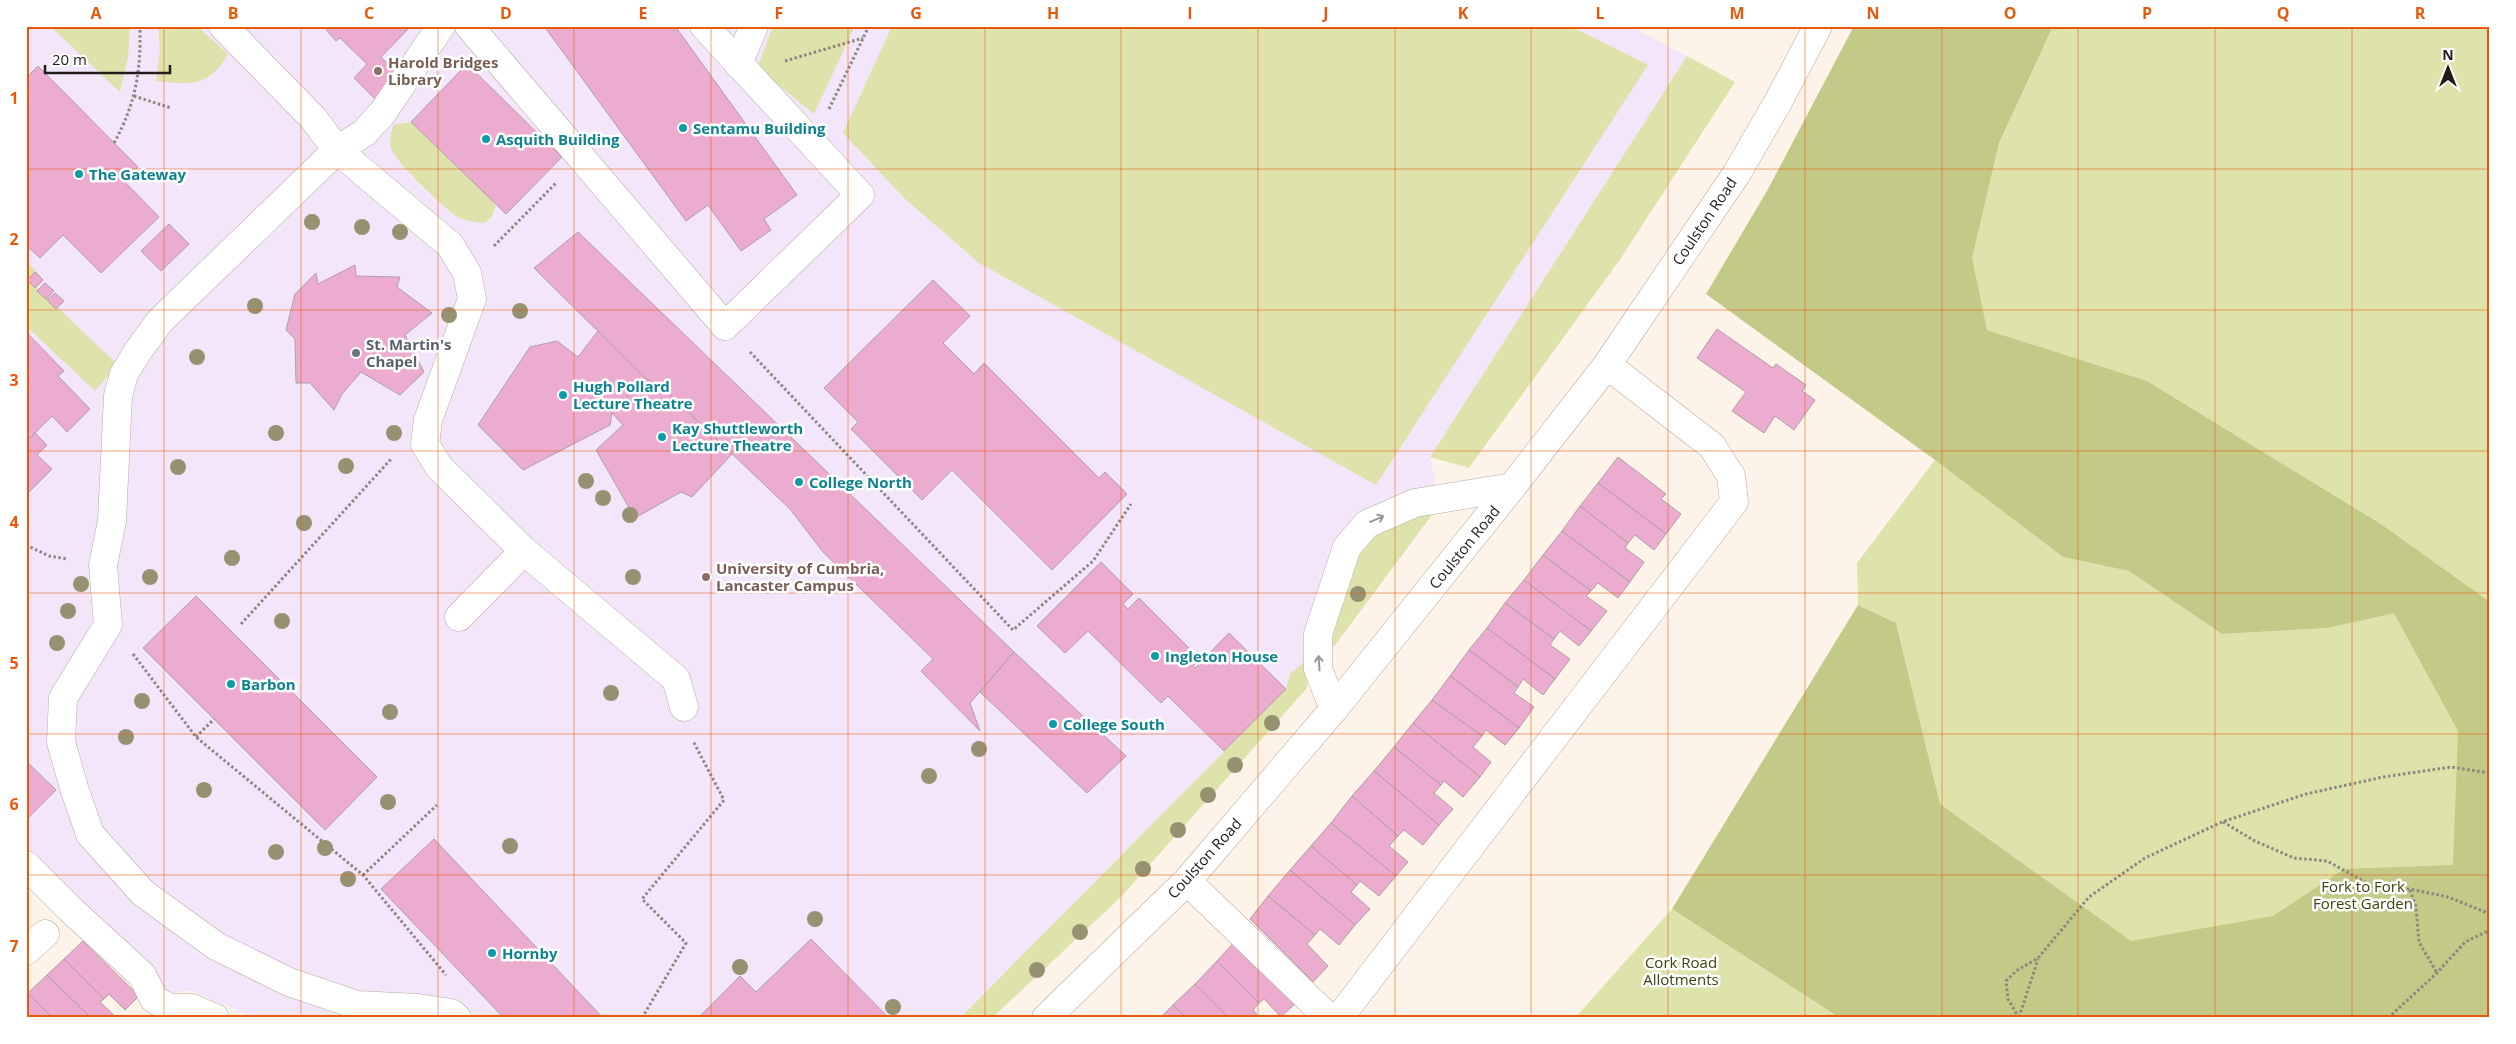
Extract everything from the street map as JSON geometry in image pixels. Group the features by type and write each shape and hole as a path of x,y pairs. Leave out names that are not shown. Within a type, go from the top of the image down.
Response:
{"street":[{"path":"223,26 313,118 338,150 450,245 466,273 472,299 428,420 425,444 439,467 524,551 676,680 684,707"},
{"path":"441,26 383,112 364,133 338,150 160,321 124,374 118,396 112,521 103,565 108,625 100,642 63,698 61,742 90,834 143,893 216,946 289,982 357,1005 454,1015"},
{"path":"469,26 726,326 860,195 704,26"},
{"path":"742,68 754,26"},
{"name":"Coulston Road","path":"1046,1018 1186,881 1334,709 1512,488 1607,365 1737,173 1778,102 1818,26"},
{"path":"1339,1018 1734,502 1731,476 1712,446 1607,365"},
{"path":"1334,709 1318,669 1318,634 1347,547 1366,524 1416,503 1512,488"},
{"path":"459,617 524,551"},
{"path":"26,865 70,909 142,975 154,999 169,1008 191,1008 215,1018"},
{"path":"1186,881 1329,1018"}],"path":[{"path":"114,142 125,122 134,96 141,62 140,26"},
{"path":"813,144 869,26"},
{"path":"742,68 863,38"},
{"path":"134,96 171,108"},
{"path":"466,273 582,158"},
{"path":"726,326 1013,630 1093,561 1132,504"},
{"path":"240,624 428,420"},
{"path":"26,544 49,556 103,565"},
{"path":"100,642 131,652 196,738 363,875 446,975 454,1015"},
{"path":"196,738 214,719"},
{"path":"642,1018 686,943 642,899 724,800 693,744"},
{"path":"2019,1018 2008,999 2006,981 2016,971 2038,958 2090,897 2145,858 2222,822 2306,794 2383,776 2451,768 2490,773"},
{"path":"363,875 436,805"},
{"path":"2222,822 2255,842 2294,858 2327,861 2378,889 2410,889 2448,897 2490,914"},
{"path":"2410,889 2416,907 2419,942 2437,973"},
{"path":"2388,1018 2437,973 2465,942 2490,930"},
{"path":"2019,1018 2038,958"}],"shaded area":[{"name":"University of Cumbria, Lancaster Campus","path":"26,26 1630,26 1687,56 1430,457 1440,504 1332,649 1290,674 1286,689 960,1018 255,1018 188,990 167,996 160,993 154,967 26,850"}],"green space":[{"path":"50,26 130,26 128,57 120,92"},
{"path":"158,26 197,26 228,54 214,73 198,81 179,83 156,81 160,50"},
{"path":"773,26 855,26 814,114 757,68"},
{"path":"892,26 1570,26 1648,65 1376,485 979,263 904,198 843,133"},
{"name":"Fork to Fork Forest Garden","path":"1854,26 2053,26 1999,143 1972,258 1987,330 2147,381 2381,524 2490,602 2490,1018 1840,1018 1672,909 1858,605 1896,623 1940,804 2131,941 2273,916 2344,869 2453,865 2458,731 2394,613 2328,628 2222,634 2129,571 2063,557 1935,460 1706,294 1767,191"},
{"path":"2053,26 2490,26 2490,602 2381,524 2147,381 1987,330 1971,258 1999,143"},
{"path":"1687,56 1735,82 1621,258 1469,468 1430,457"},
{"path":"411,122 496,205 492,216 485,223 465,220 455,215 440,203 394,155 390,142 393,125"},
{"path":"26,261 41,276 34,285 118,365 95,391 26,326"},
{"name":"Fork to Fork Forest Garden","path":"1935,460 2063,557 2129,571 2222,634 2328,628 2394,612 2449,713 2490,637 2490,1018 1904,1018 2071,898 1940,804 1896,623 1858,605 1857,563"},
{"path":"1440,504 1332,649 1344,587 1356,558 1365,545 1381,529"},
{"path":"1306,661 1307,688 1121,897 992,1018 960,1018 1286,689 1290,674"},
{"name":"Cork Road Allotments","path":"1672,909 1840,1018 1575,1018"}],"building":[{"name":"Harold Bridges Library","path":"323,26 411,26 381,57 402,78 380,104 354,78 367,64 340,38 336,41"},
{"name":"Sentamu Building","path":"544,26 675,26 797,195 764,219 771,230 741,251 708,205 686,221"},
{"name":"Asquith Building","path":"467,64 562,157 506,214 411,122"},
{"name":"The Gateway","path":"38,66 138,167 124,181 159,217 101,273 63,235 40,258 26,245 26,78"},
{"path":"169,224 189,244 161,271 141,251"},
{"name":"College North","path":"578,232 1014,652 970,703 980,731 921,671 933,659 823,552 790,509 663,388 645,378 534,268"},
{"path":"355,265 356,276 400,277 397,287 432,313 405,335 424,372 400,395 361,372 342,394 334,410 310,383 296,383 295,339 286,330 295,294 316,273 318,284"},
{"path":"35,272 43,280 35,288 27,280"},
{"path":"933,280 970,316 943,343 974,374 984,363 1099,478 1105,472 1127,494 1052,570 952,470 922,500 851,429 858,422 824,388"},
{"path":"45,283 54,291 46,299 37,291"},
{"path":"55,293 64,301 56,309 47,300"},
{"path":"1717,329 1773,368 1776,364 1806,385 1802,391 1815,400 1794,430 1775,416 1764,433 1732,411 1746,392 1697,358"},
{"name":"Hugh Pollard Lecture Theatre","path":"598,331 645,378 612,413 610,425 523,470 478,425 530,347 557,341 578,357"},
{"path":"26,332 64,371 58,376 90,409 67,432 52,416 26,442"},
{"name":"Kay Shuttleworth Lecture Theatre","path":"645,378 663,388 732,454 692,497 681,492 635,518 596,450 623,425 612,413"},
{"path":"35,433 47,445 37,455 52,469 26,495 26,442"},
{"path":"1618,457 1666,494 1661,499 1681,514 1666,534 1598,483"},
{"path":"1598,483 1666,534 1654,550 1635,535 1628,543 1580,506"},
{"path":"1580,506 1628,543 1625,548 1644,562 1630,582 1562,531"},
{"path":"1562,531 1630,582 1618,598 1598,583 1591,591 1543,555"},
{"path":"1543,555 1591,591 1586,596 1607,611 1591,631 1524,580"},
{"name":"Ingleton House","path":"1101,562 1133,594 1123,604 1128,609 1139,598 1200,659 1193,666 1195,668 1229,633 1286,689 1224,751 1168,696 1161,703 1088,631 1065,653 1037,626"},
{"path":"1524,580 1591,631 1579,646 1560,631 1554,639 1505,603"},
{"name":"Barbon","path":"196,596 377,777 325,830 143,648"},
{"path":"1505,603 1554,639 1550,645 1570,659 1555,679 1487,628"},
{"path":"1487,628 1555,679 1543,695 1523,679 1518,687 1469,650"},
{"path":"1469,650 1518,687 1514,693 1534,707 1519,728 1450,676"},
{"name":"College South","path":"1014,652 1126,756 1087,793 980,692"},
{"path":"1450,676 1519,728 1505,745 1486,730 1482,736 1432,700"},
{"path":"1432,700 1482,736 1473,747 1491,762 1480,777 1413,723"},
{"path":"1413,723 1480,777 1463,797 1444,781 1441,785 1394,747"},
{"path":"1394,747 1441,785 1434,793 1453,809 1439,825 1374,771"},
{"path":"26,761 56,790 26,820"},
{"path":"1374,771 1439,825 1423,845 1404,830 1398,836 1352,796"},
{"path":"1352,796 1398,836 1389,846 1408,862 1396,876 1331,823"},
{"path":"1331,823 1396,876 1379,896 1360,881 1357,885 1311,846"},
{"name":"Hornby","path":"434,839 603,1018 504,1018 381,889"},
{"path":"1311,846 1357,885 1351,892 1370,909 1355,925 1290,870"},
{"path":"1290,870 1355,925 1339,945 1320,929 1315,935 1268,896"},
{"path":"1268,896 1315,935 1307,944 1328,966 1313,982 1250,919"},
{"path":"2380,900 2403,900 2403,910 2380,910"},
{"path":"1238,938 1298,1001 1281,1017 1264,999 1259,1003 1217,961"},
{"path":"811,939 889,1018 698,1018 740,976 756,992"},
{"path":"83,941 139,996 125,1010 109,994 104,999 64,959"},
{"path":"64,959 104,999 100,1002 117,1018 91,1018 47,975"},
{"path":"1217,961 1259,1003 1253,1010 1260,1018 1229,1018 1195,984"},
{"path":"47,975 91,1018 52,1018 28,993"},
{"path":"1195,984 1229,1018 1186,1018 1173,1005"},
{"path":"28,993 52,1018 26,1018 26,995"},
{"path":"1173,1005 1186,1018 1160,1018"}],"place":[{"name":"Harold Bridges Library","path":"378,71"},
{"name":"Sentamu Building","path":"683,128"},
{"name":"Asquith Building","path":"486,139"},
{"name":"The Gateway","path":"79,174"},
{"name":"St. Martin's Chapel","path":"356,353"},
{"name":"Hugh Pollard Lecture Theatre","path":"563,395"},
{"name":"Kay Shuttleworth Lecture Theatre","path":"662,437"},
{"name":"College North","path":"799,482"},
{"name":"University of Cumbria, Lancaster Campus","path":"706,577"},
{"name":"Ingleton House","path":"1155,656"},
{"name":"Barbon","path":"231,684"},
{"name":"College South","path":"1053,724"},
{"name":"Hornby","path":"492,953"}]}
